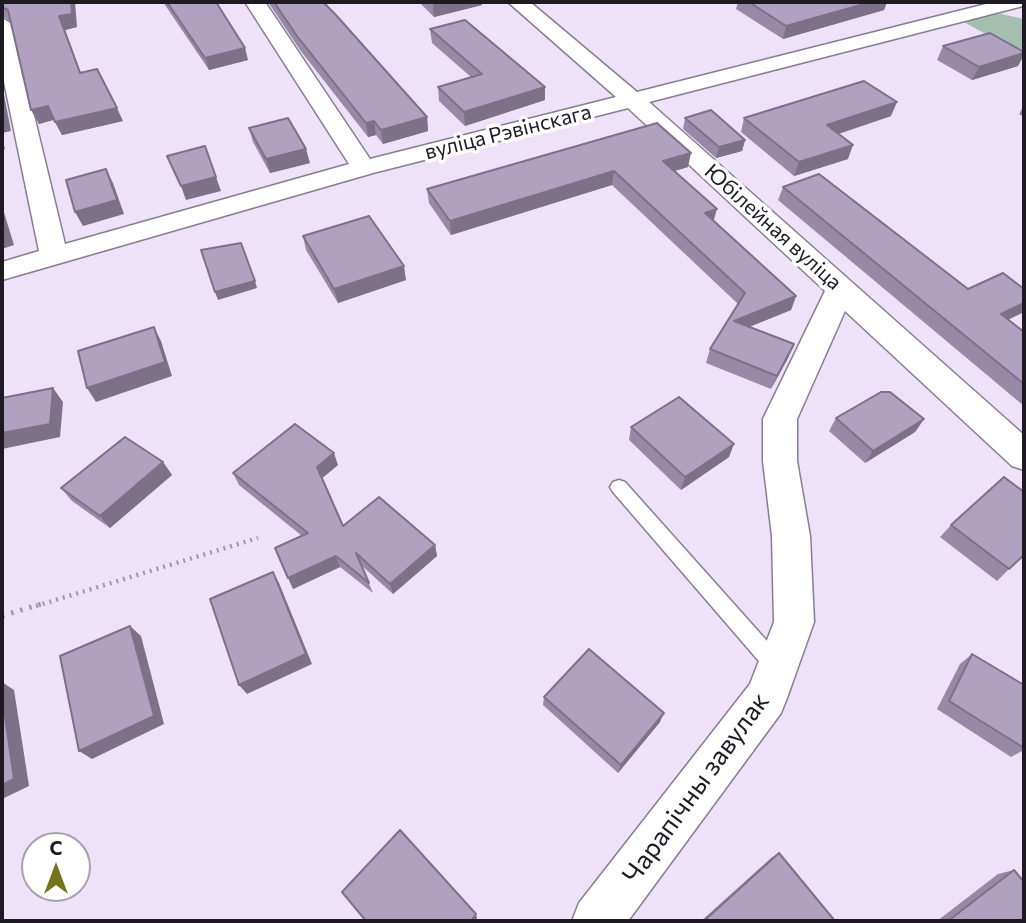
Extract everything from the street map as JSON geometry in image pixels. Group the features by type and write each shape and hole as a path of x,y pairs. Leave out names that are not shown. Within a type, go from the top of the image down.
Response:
{"street":[{"path":"255,2 364,168"},
{"name":"Юбілейная вуліца","path":"518,2 634,100 1024,456"},
{"name":"вуліца Рэвінскага","path":"2,271 364,168 1016,2"},
{"path":"2,24 54,256"},
{"name":"Чарапічны завулак","path":"597,921 766,698 794,622 791,536 780,461 780,419 841,288"}],"lane":[{"path":"619,487 777,667"}],"path":[{"path":"2,616 258,538"}],"green space":[{"path":"997,13 1024,19 1024,55 962,21"}],"building":[{"path":"2,2 71,2 72,14 59,16 80,73 97,69 117,108 55,122 48,106 31,110 8,10 2,7"},
{"path":"167,2 216,2 245,48 205,58"},
{"path":"274,2 323,2 427,117 381,130 374,121 366,123 297,36"},
{"path":"749,2 871,2 786,26"},
{"path":"465,20 545,87 464,112 438,87 482,74 430,29"},
{"path":"990,33 1024,53 979,67 943,46"},
{"path":"864,81 897,102 827,125 853,145 799,162 744,118"},
{"path":"711,110 745,140 719,147 685,118"},
{"path":"288,118 306,149 266,159 249,128"},
{"path":"657,123 691,153 663,161 717,209 705,213 796,296 734,321 794,344 777,376 710,349 745,293 614,171 450,221 427,189"},
{"path":"205,146 216,177 181,186 167,156"},
{"path":"106,169 117,200 75,212 66,180"},
{"path":"819,174 968,289 1003,273 1024,289 1024,303 1001,314 1024,332 1024,384 783,187"},
{"path":"369,216 404,266 334,289 303,236"},
{"path":"241,243 255,281 215,292 201,250"},
{"path":"154,327 165,362 87,388 78,351"},
{"path":"53,388 50,424 2,433 2,398"},
{"path":"881,392 890,392 924,419 873,451 836,418"},
{"path":"679,397 734,444 685,477 631,427"},
{"path":"295,424 334,453 317,467 343,526 379,497 435,545 390,584 356,553 369,583 336,556 288,578 275,548 308,533 233,473"},
{"path":"125,437 163,462 100,516 61,488"},
{"path":"1004,477 1024,492 1024,555 1009,569 951,525"},
{"path":"273,572 306,654 239,685 210,599"},
{"path":"130,626 154,716 79,751 60,656"},
{"path":"589,649 664,713 621,765 544,697"},
{"path":"972,654 1024,685 1024,748 949,701"},
{"path":"2,695 14,779 2,785"},
{"path":"400,830 476,914 471,921 366,921 342,892"},
{"path":"779,853 835,921 705,920"},
{"path":"1014,870 1024,882 1024,921 948,921"}]}
